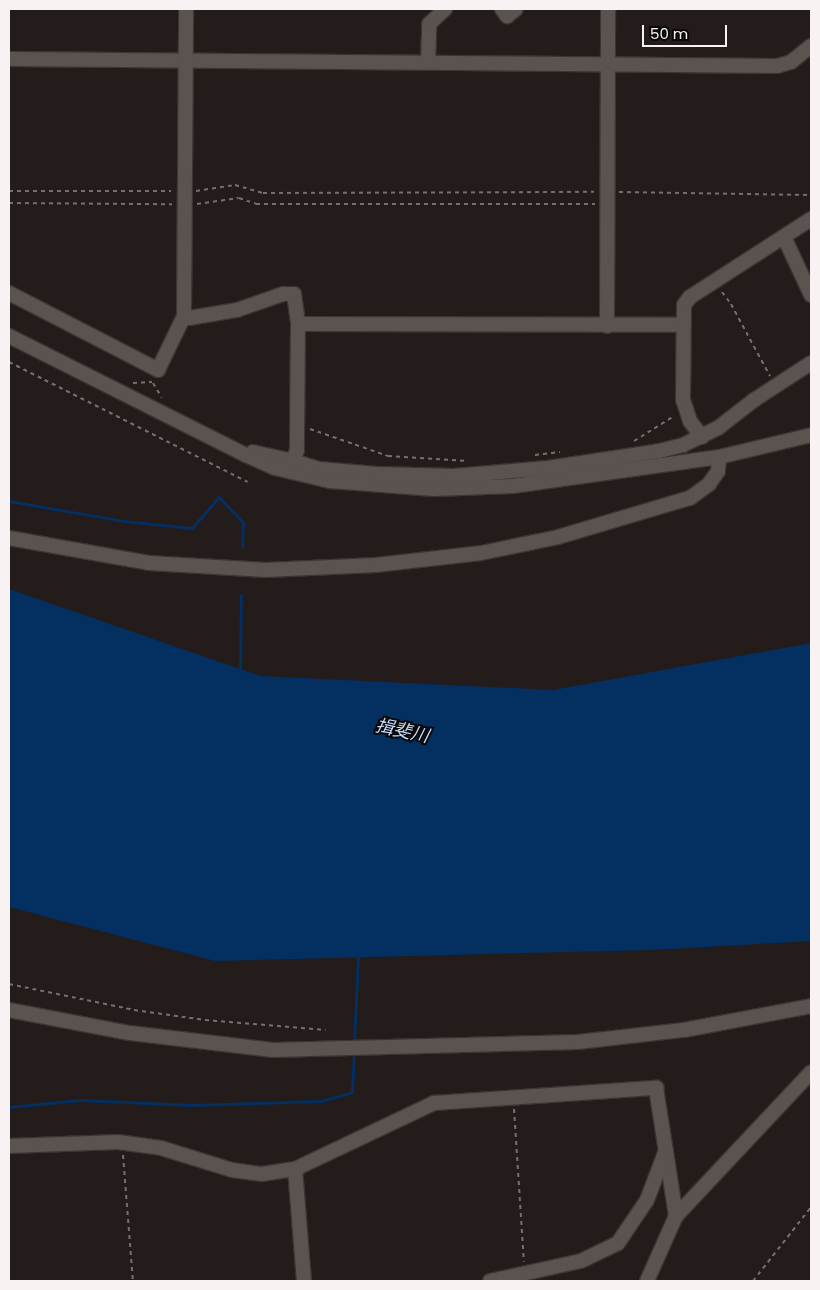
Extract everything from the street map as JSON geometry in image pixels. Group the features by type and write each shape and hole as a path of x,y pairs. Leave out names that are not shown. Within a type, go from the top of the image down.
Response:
{"street":[{"path":"9,293 158,370 184,316 186,9"},
{"path":"428,62 428,24 445,9"},
{"path":"502,9 506,16 516,9"},
{"path":"607,326 608,9"},
{"path":"9,59 777,66 791,62 811,46"},
{"path":"702,437 686,408 684,305 690,297 811,219"},
{"path":"784,237 811,295"},
{"path":"184,316 237,310 284,294 294,294 298,324 297,450 293,461"},
{"path":"298,324 683,325"},
{"path":"9,336 274,468 330,481 434,489 514,486 719,457 811,435"},
{"path":"246,455 252,451 320,468 377,474 454,476 548,468 660,451 702,437 811,363"},
{"path":"9,538 149,563 266,570 376,565 462,556 558,537 690,498 709,484 718,471 719,457"},
{"path":"9,1010 130,1033 273,1050 578,1042 684,1030 811,1006"},
{"path":"647,1281 676,1216 811,1072"},
{"path":"9,1146 122,1142 161,1148 232,1170 262,1174 295,1169 434,1103 656,1088 676,1216"},
{"path":"490,1281 580,1261 618,1243 647,1200 666,1150"},
{"path":"295,1169 304,1281"}],"path":[{"path":"9,203 185,197 235,185 263,193 608,198"},
{"path":"9,191 185,197 212,204 239,198 256,204 811,195"},
{"path":"714,282 731,304 775,386"},
{"path":"9,362 248,482"},
{"path":"156,369 152,382 166,403"},
{"path":"625,443 650,432 686,408"},
{"path":"296,424 388,456 426,461 476,461"},
{"path":"526,456 566,452"},
{"path":"9,984 134,1010 205,1020 326,1030"},
{"path":"513,1099 525,1274"},
{"path":"122,1142 133,1281"},
{"path":"753,1281 811,1207"}],"water":[{"name":"揖斐川","path":"9,589 260,676 553,690 811,643 811,941 652,950 215,961 9,907"}],"waterway":[{"path":"9,501 124,521 192,528 219,497 243,523 242,547"},
{"path":"240,672 241,595"},
{"path":"354,1044 358,957"},
{"path":"9,1107 80,1100 192,1105 321,1101 352,1092 354,1051"}]}
